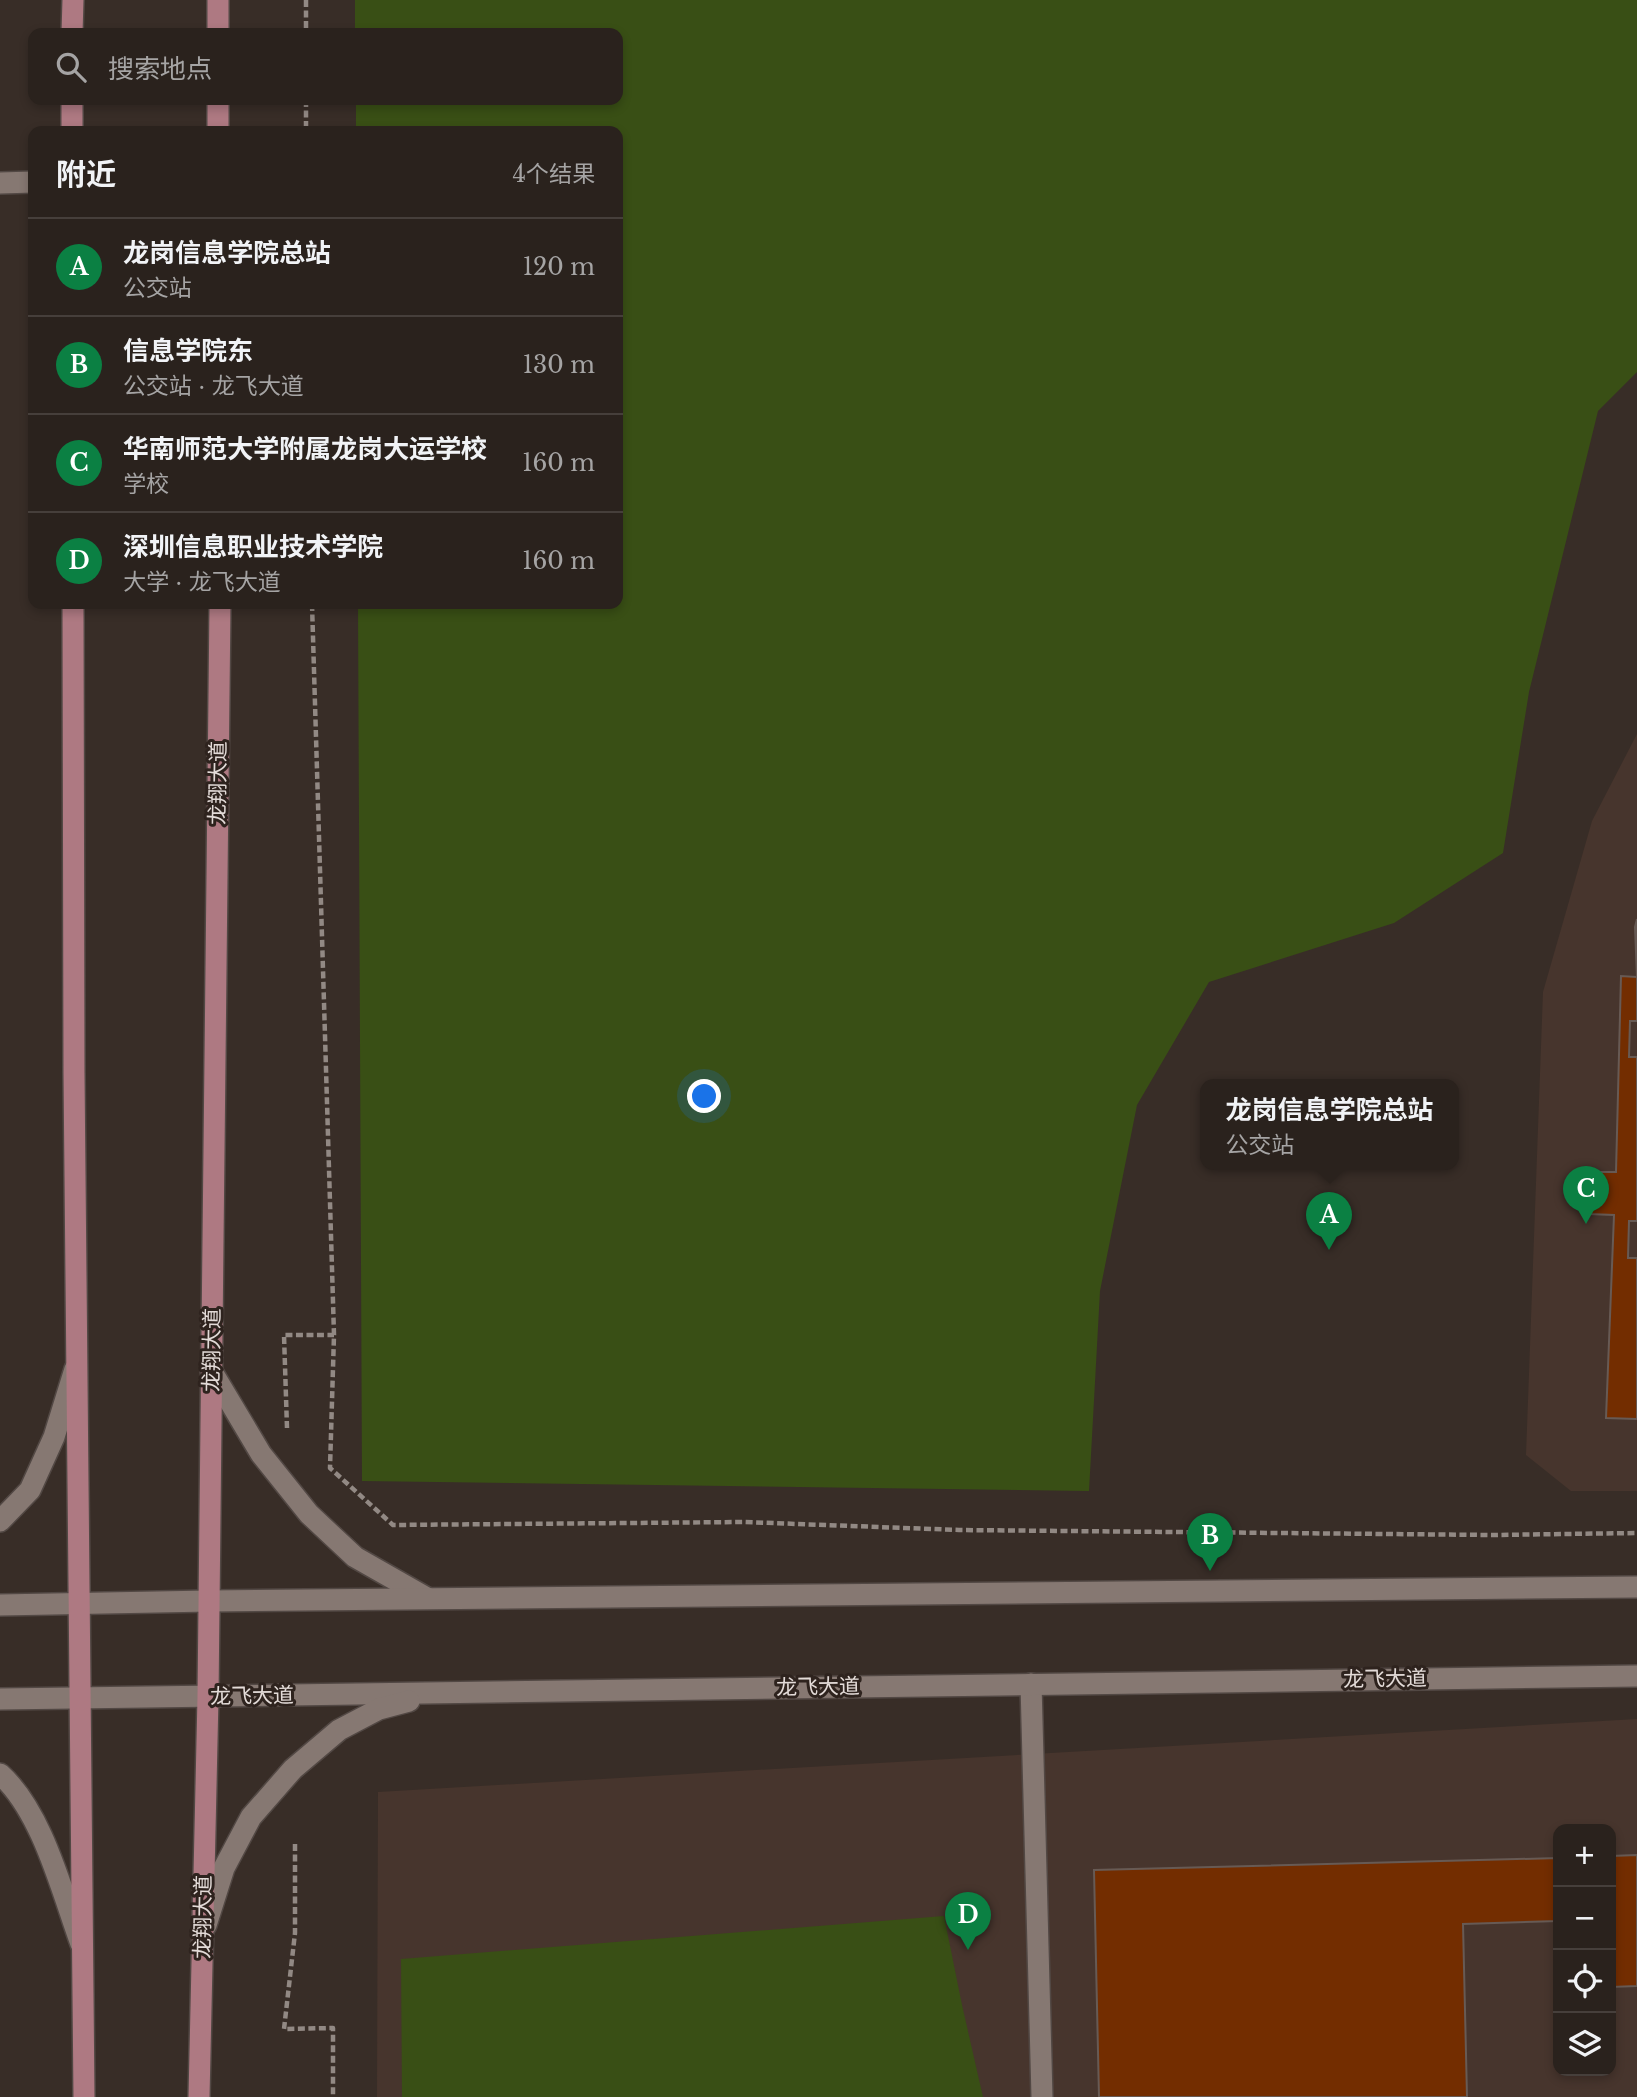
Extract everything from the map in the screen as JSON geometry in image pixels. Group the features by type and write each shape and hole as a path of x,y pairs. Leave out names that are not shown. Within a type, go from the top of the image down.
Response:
{"main road":[{"path":"72,28 73,0"},
{"path":"218,0 218,28"},
{"path":"72,105 72,126"},
{"path":"218,105 218,126"},
{"path":"0,183 28,182"},
{"path":"74,609 84,2097"},
{"name":"龙翔大道","path":"199,2097 208,1697 220,609"},
{"path":"0,1521 30,1490 54,1437 77,1361"},
{"path":"211,1370 261,1454 309,1514 355,1557 429,1599"},
{"path":"0,1605 1637,1587"},
{"name":"龙飞大道","path":"0,1699 1637,1676"},
{"path":"1031,1684 1042,2097"},
{"path":"203,1933 224,1868 251,1817 293,1769 339,1730 379,1709 453,1691"},
{"path":"0,1774 9,1782 36,1821 83,1950"}],"path":[{"path":"306,0 306,28"},
{"path":"306,105 306,126"},
{"path":"312,609 334,1335 330,1468 393,1525 744,1522 959,1531 1493,1535 1637,1533"},
{"path":"287,1428 284,1335 334,1335"},
{"path":"295,1844 295,1933 284,2029 333,2028 333,2097"}],"shaded area":[{"path":"1637,734 1637,1491 1571,1491 1526,1455 1543,992 1592,821"},
{"path":"1637,1719 1637,2097 377,2097 378,1792"}],"green space":[{"path":"355,0 1637,0 1637,372 1598,411 1529,692 1503,853 1394,923 1209,982 1137,1105 1100,1291 1089,1491 362,1481 358,609 623,609 623,126 356,126 356,105 623,105 623,28 355,28"},
{"path":"944,1916 983,2097 402,2097 401,1959"}],"building":[{"path":"1637,919 1637,977 1635,927"},
{"path":"1621,976 1637,977 1637,1021 1630,1021 1629,1057 1637,1057 1637,1221 1629,1221 1628,1258 1637,1258 1637,1419 1606,1418 1614,1215 1589,1214 1591,1172 1616,1172"},
{"path":"1637,1855 1637,1986 1616,1987 1616,1856"},
{"path":"1553,1858 1553,1921 1463,1924 1467,2097 1099,2097 1094,1870"}],"place":[{"name":"华南师范大学附属龙岗大运学校","path":"1586,1224"},
{"name":"龙岗信息学院总站","path":"1329,1250"},
{"name":"信息学院东","path":"1210,1571"},
{"name":"深圳信息职业技术学院","path":"968,1950"}]}
